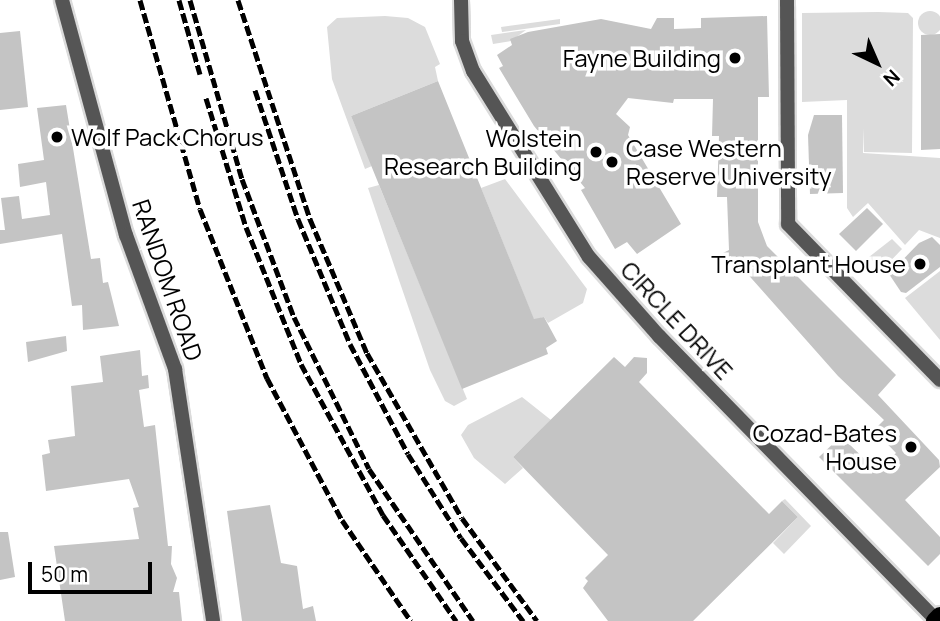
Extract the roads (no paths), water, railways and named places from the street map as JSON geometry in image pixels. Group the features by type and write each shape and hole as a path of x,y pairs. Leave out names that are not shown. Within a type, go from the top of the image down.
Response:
{"street":[{"name":"RANDOM ROAD","path":"62,0 126,235 176,369 213,621"},
{"name":"CIRCLE DRIVE","path":"461,0 462,40 473,71 589,257 659,336 937,619"},
{"path":"787,0 788,224 940,380"}],"railway":[{"path":"140,0 200,209 267,378 342,520 411,621"},
{"path":"179,0 200,74"},
{"path":"190,0 242,179 294,317 369,469 473,621"},
{"path":"238,0 310,219 367,353 462,518 537,621"},
{"path":"255,90 298,219 350,344 408,454 461,538 523,621"},
{"path":"206,98 246,227 301,364 383,515 456,621"}],"place":[{"name":"Fayne Building","path":"735,58"},
{"name":"Wolf Pack Chorus","path":"57,137"},
{"name":"Wolstein Research Building","path":"596,152"},
{"name":"Case Western Reserve University","path":"612,162"},
{"name":"Transplant House","path":"920,264"},
{"name":"Cozad-Bates House","path":"911,447"}]}
